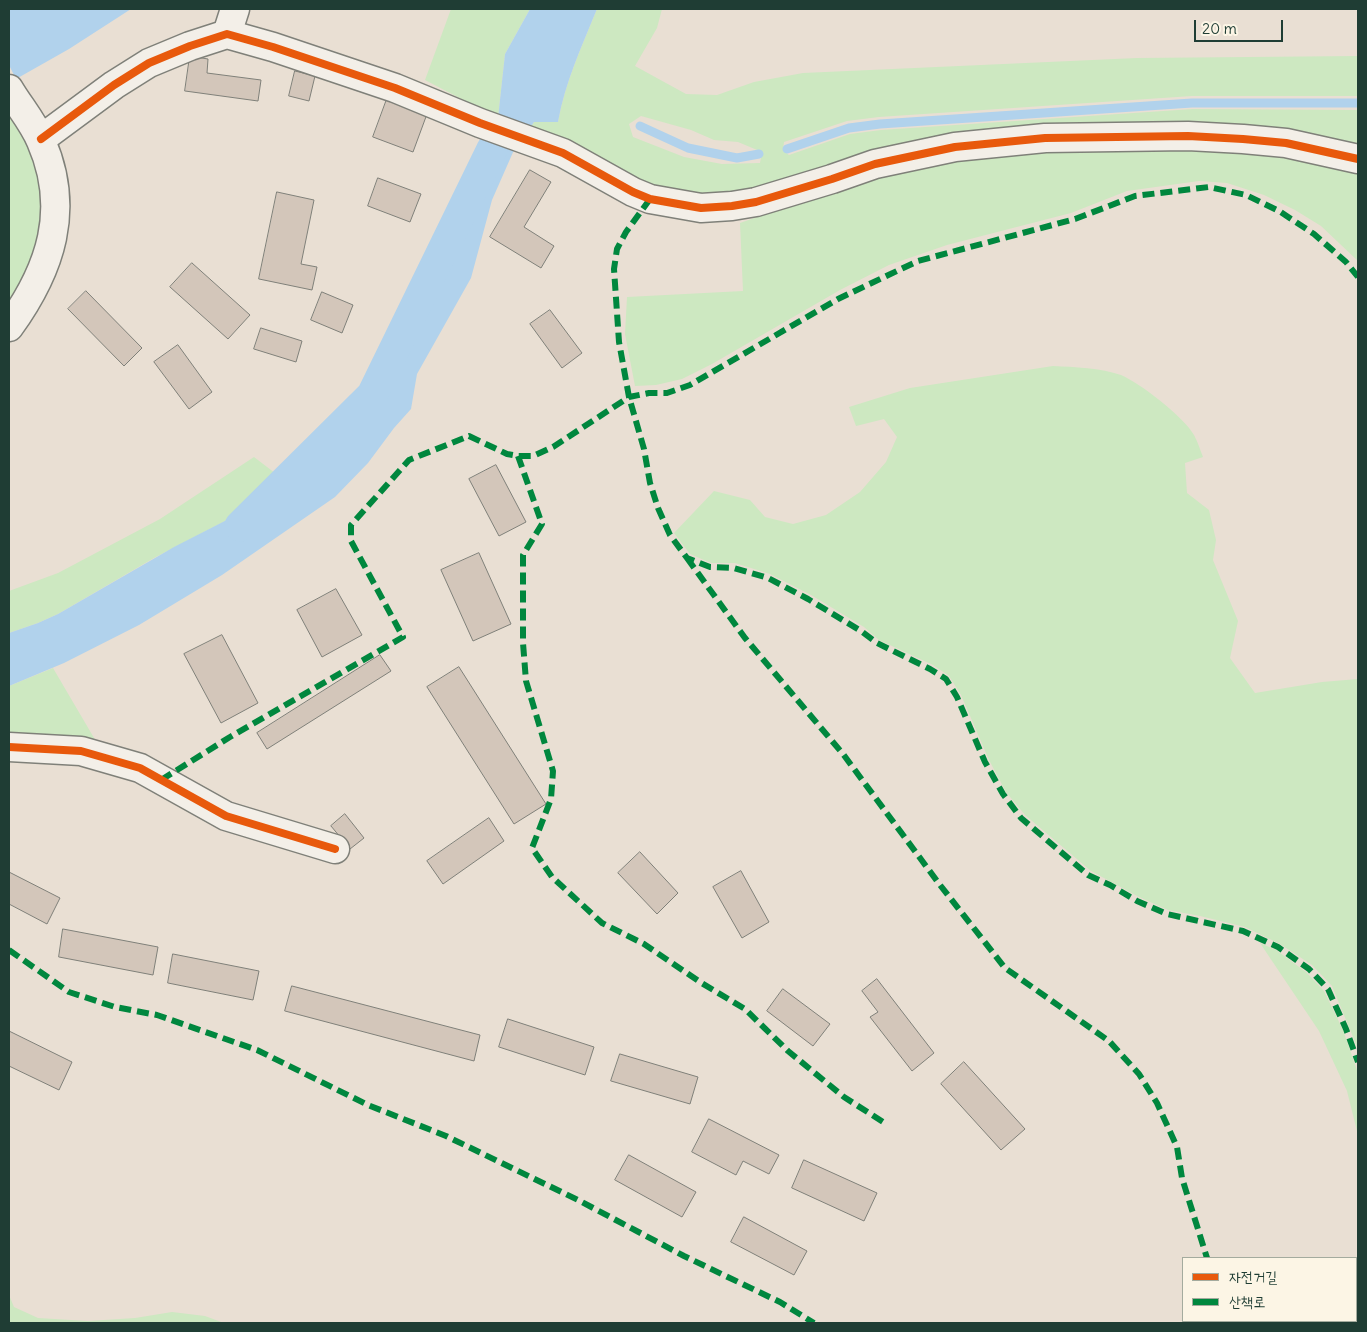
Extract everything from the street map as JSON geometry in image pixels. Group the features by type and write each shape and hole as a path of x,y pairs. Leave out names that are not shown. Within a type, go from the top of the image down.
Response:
{"street":[{"path":"227,34 235,9"},
{"path":"41,139 114,85 148,63 227,34 273,47 395,88 480,123 563,153 633,192 650,199 701,208 756,202 875,164 955,147 1045,138 1188,136 1243,139 1286,143 1358,159"},
{"path":"9,327 34,285 48,254 56,221 54,179 41,139 12,95"},
{"path":"9,748 81,751 140,768 226,816 335,849"}],"green space":[{"path":"451,9 530,9 505,54 498,118 425,80"},
{"path":"597,9 662,9 657,28 635,66 686,94 717,95 754,82 803,73 1137,58 1358,56 1358,96 1192,96 879,117 847,121 784,142 783,150 789,155 850,134 881,130 1193,109 1358,110 1358,152 1105,130 782,188 676,198 530,128 534,122 558,122 569,78","holes":["641,116 691,130 714,140 738,142 762,152 760,163 722,164 684,157 633,137 629,124"]},
{"path":"9,102 34,147 47,229 30,268 9,304"},
{"path":"1120,148 1257,149 1358,171 1358,261 1321,226 1295,210 1264,195 1227,183 1199,181 1127,191 1071,213 947,245 889,265 840,290 712,364 682,379 656,385 635,386 625,334 627,297 743,291 740,223 856,183 926,165 998,156"},
{"path":"1053,366 1096,369 1121,375 1161,401 1181,419 1194,435 1203,457 1185,463 1187,493 1209,510 1216,540 1213,560 1238,621 1230,658 1255,693 1322,682 1358,679 1358,1049 1332,986 1312,965 1280,944 1245,927 1168,910 1139,897 1091,871 1025,815 1006,792 989,760 961,695 949,676 933,665 879,640 864,627 811,595 770,574 735,563 711,563 690,554 674,533 714,491 750,500 765,517 793,524 826,515 860,492 886,462 897,437 884,419 856,426 849,407 910,388"},
{"path":"254,457 288,483 256,505 154,558 58,614 9,633 9,591 58,573 160,519"},
{"path":"53,668 97,743 9,735 9,686"},
{"path":"1260,943 1276,950 1306,972 1324,991 1343,1030 1358,1073 1358,1135 1347,1091 1319,1031"},
{"path":"9,1295 14,1307 38,1318 88,1321 135,1318 172,1312 205,1316 224,1323 9,1323"}],"water":[{"path":"9,9 131,9 69,49 16,79 9,65"},
{"path":"530,9 597,9 569,78 558,122 534,122 530,128 498,118 505,54"},
{"path":"491,138 514,150 492,200 471,278 417,374 411,409 368,463 335,497 222,575 139,625 64,663 9,686 9,633 58,614 174,547 256,505 346,441 399,360 407,340 414,310 432,282 461,219"}],"building":[{"path":"190,56 208,59 207,73 261,80 258,101 185,91"},
{"path":"295,71 315,76 309,101 289,96"},
{"path":"387,99 427,114 413,152 373,137"},
{"path":"530,170 551,182 524,227 554,246 541,268 490,237"},
{"path":"378,178 421,194 410,222 368,206"},
{"path":"277,192 314,200 301,264 317,267 312,290 259,279"},
{"path":"192,263 250,315 228,339 170,287"},
{"path":"86,291 142,348 124,366 68,309"},
{"path":"322,292 353,305 342,333 311,320"},
{"path":"550,310 582,353 562,368 530,324"},
{"path":"261,328 302,341 296,362 254,349"},
{"path":"178,345 212,392 189,409 154,362"},
{"path":"496,465 526,522 499,536 469,479"},
{"path":"479,553 511,624 473,641 441,570"},
{"path":"336,589 362,635 322,657 297,610"},
{"path":"222,635 258,703 221,723 184,654"},
{"path":"380,655 391,671 267,749 257,733"},
{"path":"459,667 546,804 514,824 427,687"},
{"path":"345,814 364,838 350,849 331,826"},
{"path":"489,818 504,841 443,884 427,861"},
{"path":"640,852 678,893 657,914 618,873"},
{"path":"741,871 769,922 742,938 713,887"},
{"path":"9,872 60,898 47,924 9,904"},
{"path":"63,929 158,947 153,975 59,957"},
{"path":"173,954 259,971 253,1000 168,983"},
{"path":"877,979 934,1053 912,1071 870,1017 878,1012 862,991"},
{"path":"292,986 480,1035 474,1061 285,1011"},
{"path":"783,989 830,1024 813,1046 767,1011"},
{"path":"508,1019 594,1047 585,1075 499,1047"},
{"path":"9,1031 72,1062 59,1090 9,1066"},
{"path":"620,1054 698,1077 690,1104 611,1081"},
{"path":"964,1062 1025,1129 1001,1150 941,1084"},
{"path":"709,1119 779,1155 769,1174 743,1161 736,1175 692,1152"},
{"path":"629,1155 696,1192 682,1217 615,1180"},
{"path":"804,1160 877,1193 864,1221 792,1188"},
{"path":"744,1217 807,1251 794,1275 731,1242"}],"waterway":[{"path":"787,149 849,128 880,124 1192,103 1358,103"},
{"path":"640,126 688,148 737,158 759,154"},
{"path":"240,526 372,395 492,149"}],"marked path":[{"path":"161,780 230,737 403,637 351,541 351,525 409,460 469,436 507,454 533,456 553,447 629,397 649,393 667,393 690,385 838,299 918,261 1075,219 1135,196 1209,187 1246,195 1279,211 1314,234 1346,262 1358,277"},
{"path":"650,199 626,232 617,249 614,269 619,342 629,397 644,449 650,483 658,508 670,535 687,558 710,567 734,568 768,578 808,599 861,631 877,643 946,679 957,697 985,762 1003,794 1021,818 1088,875 1137,901 1167,914 1243,931 1278,947 1309,969 1328,989 1358,1062"},
{"path":"518,456 542,524 523,555 523,643 526,681 553,771 551,799 532,848 552,877 602,923 644,944 700,982 745,1009 788,1051 844,1097 883,1122"},
{"path":"687,558 745,638 843,754 940,885 1005,968 1109,1041 1139,1074 1157,1103 1177,1147 1182,1178 1207,1257"},
{"path":"9,950 69,992 115,1007 157,1015 257,1050 368,1105 446,1136 578,1200 684,1256 780,1302 814,1323"}],"cycle path":[{"path":"41,139 114,85 149,63 190,46 227,34 273,47 395,88 480,123 563,153 633,192 650,199 701,208 756,202 875,164 955,147 1045,138 1188,136 1243,139 1286,143 1358,159"},
{"path":"9,747 81,751 140,768 226,816 335,849"}]}
